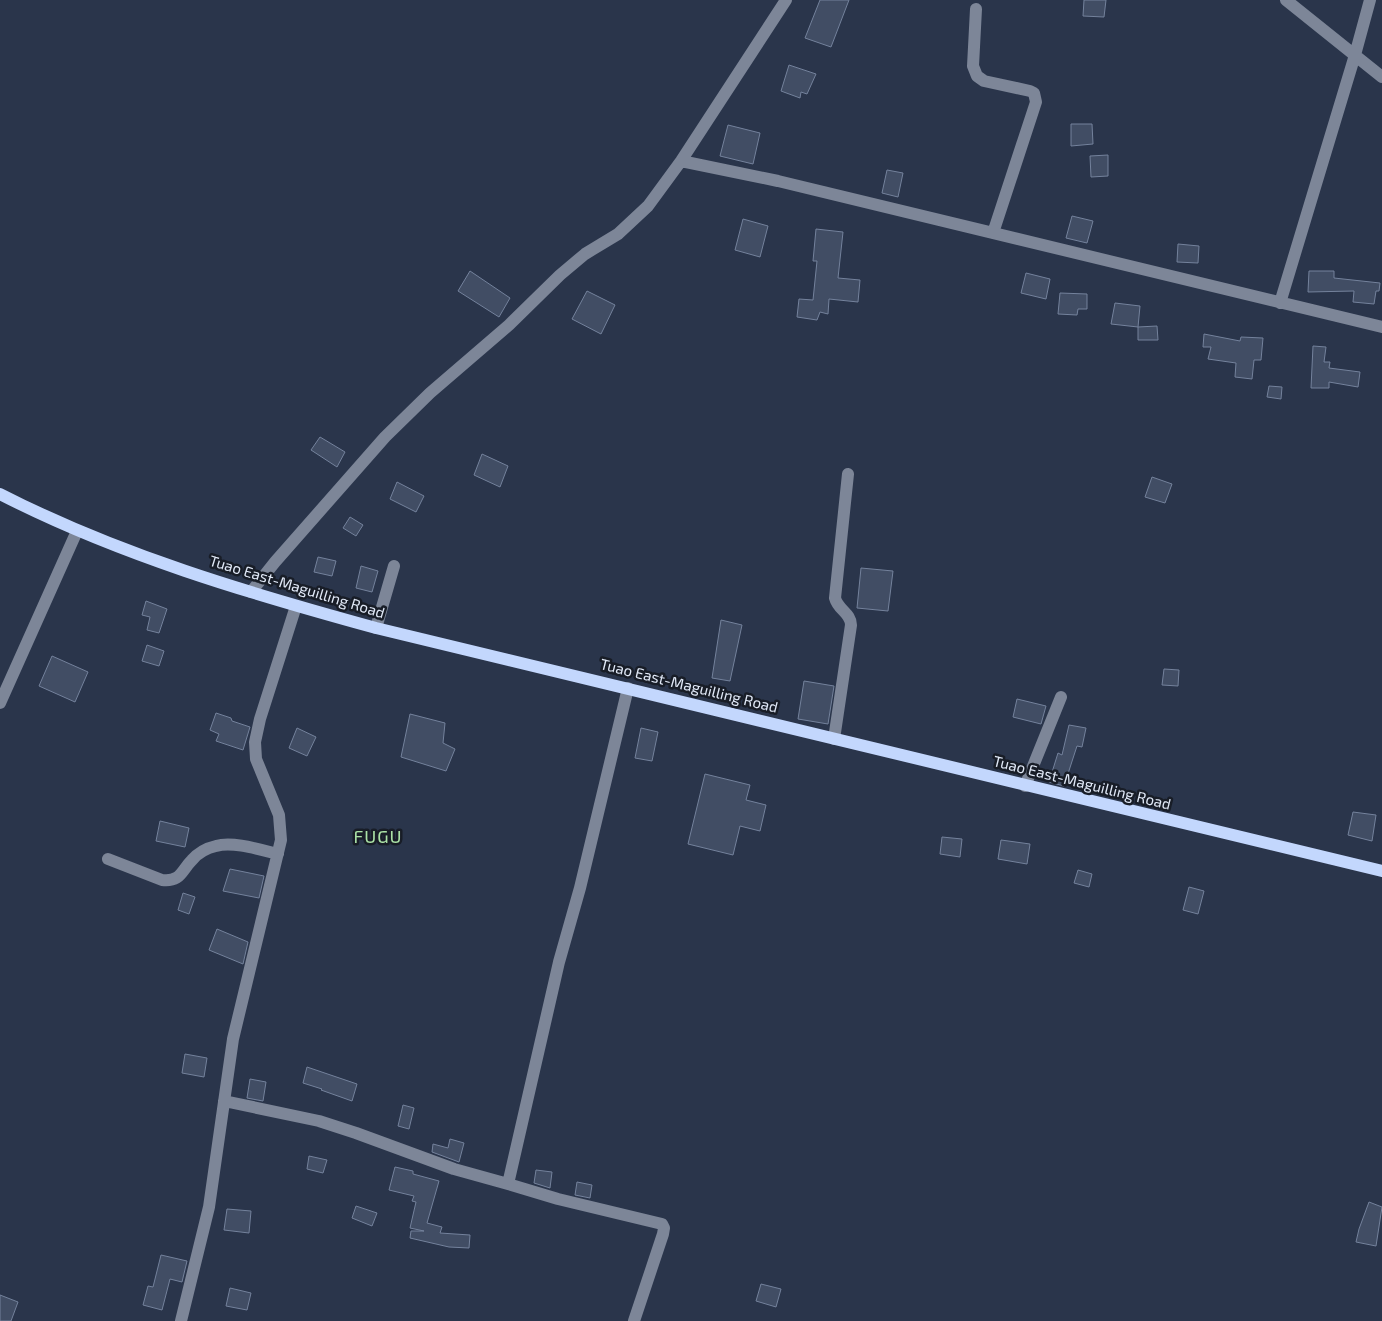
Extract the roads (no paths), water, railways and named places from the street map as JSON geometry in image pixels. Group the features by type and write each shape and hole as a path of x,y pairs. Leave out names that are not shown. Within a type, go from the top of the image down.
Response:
{"main road":[{"name":"Tuao East-Maguilling Road","path":"0,494 77,531 172,566 296,606 376,628 1382,871"}],"street":[{"path":"251,592 385,437 430,393 509,325 566,270 585,254 618,234 648,206 681,161 786,0"},
{"path":"1286,0 1382,77"},
{"path":"1280,303 1355,56 1370,0"},
{"path":"976,9 973,66 977,76 984,81 1030,91 1034,93 1036,102 993,233"},
{"path":"681,161 778,181 1382,327"},
{"path":"834,739 851,625 849,615 839,607 835,598 848,474"},
{"path":"0,704 77,531"},
{"path":"376,628 394,566"},
{"path":"181,1321 209,1207 233,1039 281,840 279,815 256,759 256,742 260,719 296,606"},
{"path":"508,1184 559,962 580,888 628,688"},
{"path":"1025,786 1061,697"},
{"path":"108,859 169,881 182,874 192,859 202,851 217,845 229,844 278,854"},
{"path":"224,1100 319,1121 454,1169 558,1199 662,1224 664,1228 663,1234 634,1321"}],"district":[{"name":"FUGU","path":"378,837"}]}
